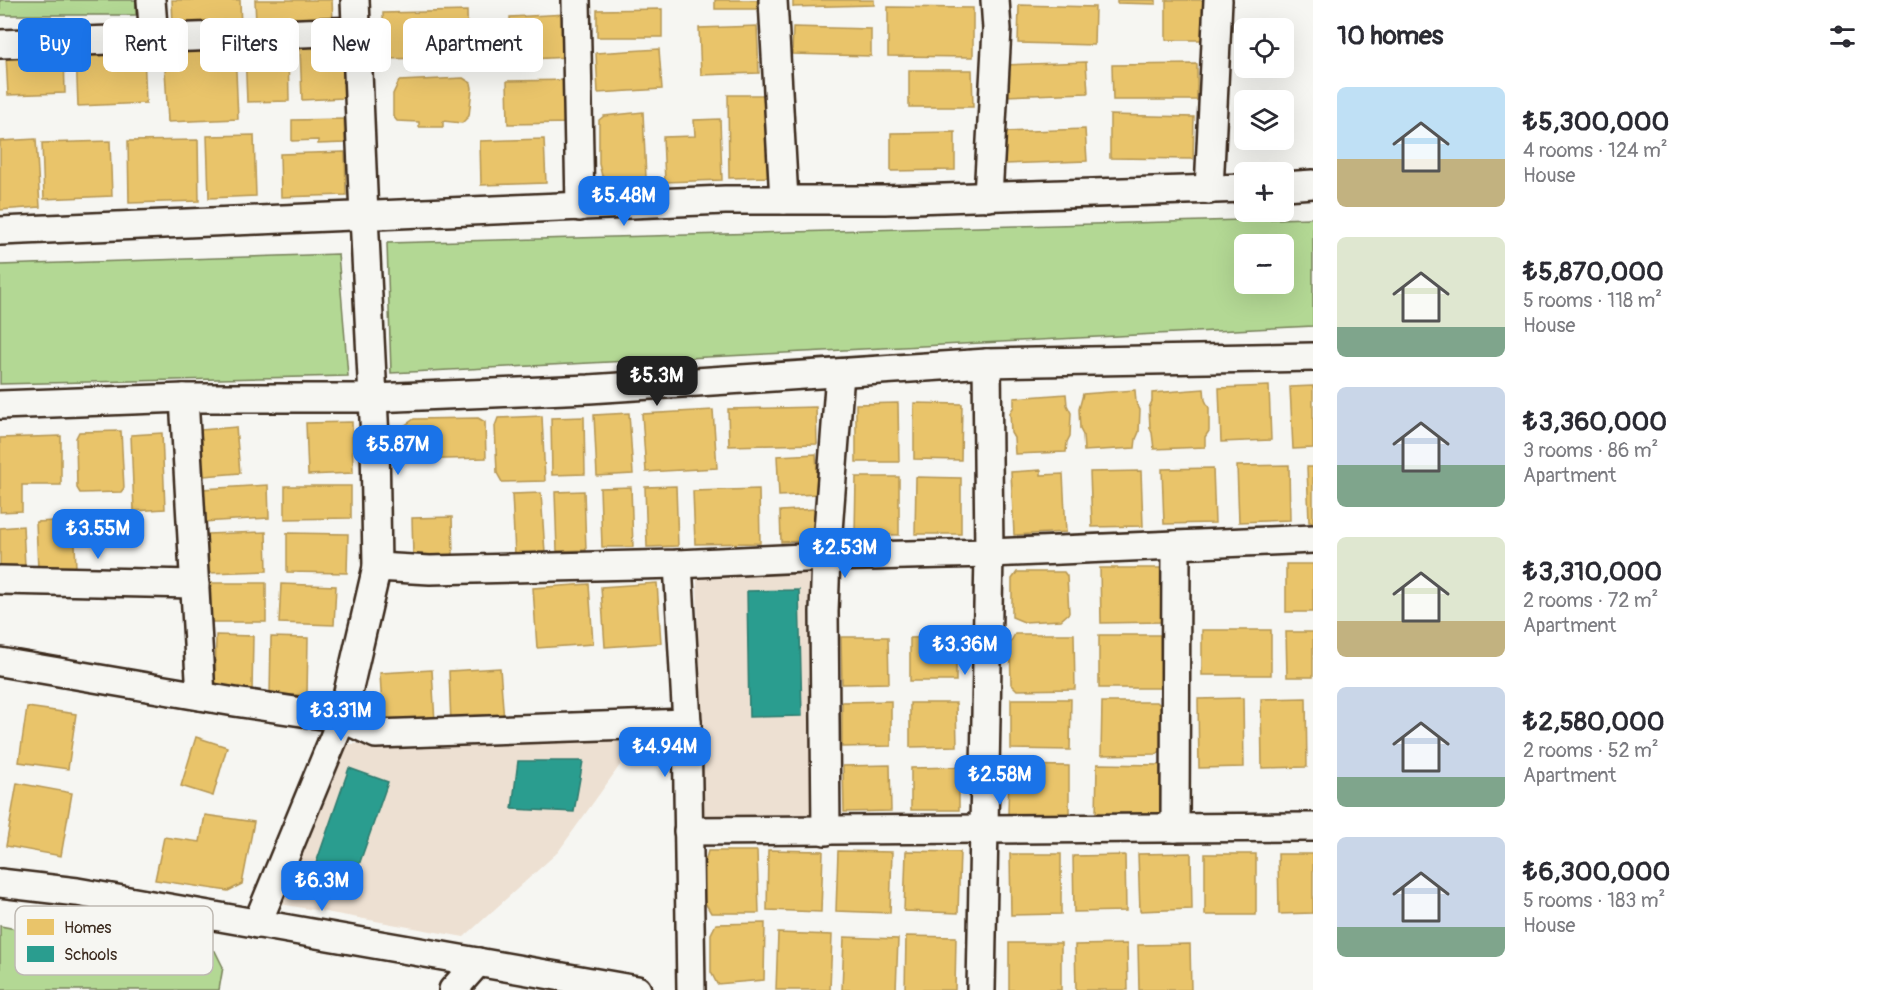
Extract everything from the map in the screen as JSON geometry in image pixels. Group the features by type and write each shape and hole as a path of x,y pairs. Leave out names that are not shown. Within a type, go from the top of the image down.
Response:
{"street":[{"path":"151,0 152,18"},
{"path":"356,0 357,18"},
{"path":"576,0 580,207"},
{"path":"773,0 784,200"},
{"path":"988,197 997,29 995,0"},
{"path":"1209,190 1218,0"},
{"path":"188,38 311,33"},
{"path":"0,44 103,41"},
{"path":"257,924 342,718 377,567 375,439 359,72"},
{"path":"1294,185 1313,184"},
{"path":"0,231 725,200 885,200 1234,189"},
{"path":"0,405 184,398 373,398 588,389 987,363 1313,357"},
{"path":"981,990 989,553 987,363"},
{"path":"826,831 824,612 840,373"},
{"path":"184,398 201,696"},
{"path":"377,567 430,570 678,564 1313,539"},
{"path":"1175,828 1176,545"},
{"path":"678,564 687,723 691,990"},
{"path":"0,580 195,584"},
{"path":"0,662 342,718 376,734 687,723"},
{"path":"688,831 1313,827"},
{"path":"0,883 77,892 156,906"},
{"path":"213,916 637,990"},
{"path":"453,990 478,962"}],"shaded area":[{"path":"700,572 811,572 816,818 708,819 701,814 697,580"},
{"path":"507,740 638,740 558,852 464,937 281,904 335,758 348,744"}],"green space":[{"path":"0,0 136,0 136,15 0,15"},
{"path":"1313,218 1313,326 391,373 387,243 1234,220 1234,222 1294,222 1294,219"},
{"path":"338,254 348,376 0,384 0,265"},
{"path":"0,926 15,929 15,975 213,975 213,951 223,967 219,990 0,990"}],"building: Homes":[{"path":"172,0 240,0 241,18 200,18 200,27 188,26 188,18 173,18"},
{"path":"255,0 332,0 333,18 311,18 311,21 299,22 299,18 256,18"},
{"path":"715,0 757,0 757,9 715,9"},
{"path":"793,0 874,0 874,5 793,7"},
{"path":"1117,0 1156,0 1156,4 1117,3"},
{"path":"1166,0 1205,0 1205,40 1166,40"},
{"path":"1019,5 1095,7 1094,45 1018,43"},
{"path":"888,7 973,8 973,57 888,56"},
{"path":"662,9 662,37 597,37 597,10"},
{"path":"467,11 467,18 403,18 403,59 391,59 391,18 383,18 383,13"},
{"path":"567,14 568,57 543,58 543,18 510,17"},
{"path":"757,26 759,73 701,75 699,28"},
{"path":"793,27 871,29 871,56 792,54"},
{"path":"300,47 311,47 311,72 344,72 344,98 302,100"},
{"path":"659,49 662,89 598,93 596,53"},
{"path":"200,50 200,72 236,72 238,119 168,122 165,72 188,72 188,51"},
{"path":"103,52 103,72 145,72 146,103 78,106 77,72 91,72 91,53"},
{"path":"6,55 18,55 18,72 64,72 65,93 8,95"},
{"path":"1086,62 1088,93 1005,96 1004,65"},
{"path":"1197,64 1197,100 1113,100 1112,65"},
{"path":"909,70 972,70 973,107 909,107"},
{"path":"246,72 288,72 289,101 247,102"},
{"path":"463,78 471,83 472,88 469,116 462,123 443,121 443,127 419,127 419,122 397,121 393,116 393,94 399,81"},
{"path":"572,80 572,123 508,124 507,81"},
{"path":"728,95 770,95 772,177 729,178"},
{"path":"643,112 646,178 609,180 602,176 599,164 599,120 604,116"},
{"path":"1110,115 1194,117 1193,159 1110,158"},
{"path":"344,119 345,143 318,144 318,140 292,141 292,120"},
{"path":"720,119 722,180 665,182 663,137 695,136 694,120"},
{"path":"1085,129 1087,161 1005,164 1004,132"},
{"path":"955,132 955,170 891,171 891,133"},
{"path":"254,135 256,196 209,198 207,136"},
{"path":"36,139 40,207 0,210 0,141"},
{"path":"544,139 546,183 481,185 480,141"},
{"path":"198,140 199,201 129,203 128,141"},
{"path":"110,141 112,196 44,199 42,143"},
{"path":"345,152 346,195 281,197 280,154"},
{"path":"1269,386 1271,440 1221,442 1219,388"},
{"path":"1313,386 1313,448 1293,449 1290,387"},
{"path":"1204,389 1205,400 1209,408 1209,431 1205,437 1205,447 1154,449 1149,408 1152,393"},
{"path":"1135,390 1136,402 1140,410 1139,432 1135,448 1084,451 1079,409 1083,394"},
{"path":"1066,394 1067,405 1071,413 1070,436 1066,452 1015,454 1010,413 1014,406 1014,398"},
{"path":"898,403 899,462 856,462 856,404"},
{"path":"914,403 962,404 961,460 914,459"},
{"path":"816,407 817,444 729,446 728,409"},
{"path":"713,410 717,468 646,472 642,414"},
{"path":"629,413 633,474 597,476 594,415"},
{"path":"542,416 545,481 502,482 497,473 495,426 498,418"},
{"path":"584,417 585,474 552,475 551,418"},
{"path":"478,418 485,422 486,458 405,460 404,426 414,419"},
{"path":"352,422 353,473 308,475 306,423"},
{"path":"236,427 240,473 204,476 201,430"},
{"path":"121,431 124,488 121,492 80,493 77,488 76,438 79,432"},
{"path":"162,433 165,509 134,511 131,435"},
{"path":"61,436 61,485 22,485 22,511 0,512 0,438"},
{"path":"816,454 818,494 779,496 777,456"},
{"path":"1289,465 1290,520 1239,522 1237,466"},
{"path":"1307,467 1313,467 1313,522 1309,522"},
{"path":"1213,468 1215,523 1164,524 1162,469"},
{"path":"1041,470 1041,475 1063,474 1066,532 1014,535 1011,472"},
{"path":"1141,471 1143,526 1092,527 1090,472"},
{"path":"856,477 899,477 899,535 855,534"},
{"path":"916,477 961,478 961,534 915,534"},
{"path":"268,485 269,518 203,522 202,489"},
{"path":"285,486 351,486 351,518 285,519"},
{"path":"676,486 678,546 647,547 645,487"},
{"path":"631,487 633,547 602,547 600,488"},
{"path":"759,489 760,543 695,544 693,491"},
{"path":"584,491 586,550 557,551 555,492"},
{"path":"541,493 545,553 515,555 512,494"},
{"path":"816,509 818,529 813,537 807,541 781,542 780,511"},
{"path":"452,517 453,555 413,556 412,518"},
{"path":"74,520 76,568 38,570 36,522"},
{"path":"23,526 25,566 0,568 0,528"},
{"path":"266,532 267,571 208,573 207,534"},
{"path":"287,533 348,534 347,573 287,572"},
{"path":"1286,564 1313,564 1313,612 1286,612"},
{"path":"1100,568 1163,568 1163,622 1101,623"},
{"path":"1017,572 1064,572 1067,576 1069,613 1061,620 1024,622 1012,617 1012,579"},
{"path":"211,583 266,583 266,622 210,622"},
{"path":"657,583 661,643 605,647 601,587"},
{"path":"281,584 336,586 334,625 279,623"},
{"path":"589,584 593,644 537,648 533,588"},
{"path":"1202,630 1271,630 1271,675 1202,675"},
{"path":"1286,632 1313,632 1313,677 1287,677"},
{"path":"1015,634 1074,634 1075,689 1017,690 1011,684 1010,643"},
{"path":"216,635 253,636 252,693 215,693"},
{"path":"1099,635 1160,635 1161,688 1099,688"},
{"path":"271,637 308,638 307,695 270,695"},
{"path":"841,637 888,637 889,683 842,684"},
{"path":"956,637 956,681 910,681 910,638"},
{"path":"500,668 504,721 451,724 449,671"},
{"path":"432,670 435,723 383,726 380,673"},
{"path":"1243,698 1244,767 1199,768 1198,699"},
{"path":"1306,698 1307,767 1262,768 1261,699"},
{"path":"1011,699 1071,699 1070,750 1011,749"},
{"path":"891,701 891,746 842,747 842,702"},
{"path":"1102,702 1157,702 1162,707 1162,750 1156,754 1101,755"},
{"path":"910,703 956,703 957,746 910,747"},
{"path":"27,707 76,714 68,769 19,762"},
{"path":"196,737 227,747 213,796 181,786"},
{"path":"1097,764 1160,765 1160,817 1096,816"},
{"path":"890,765 891,811 844,812 843,766"},
{"path":"1009,765 1069,766 1069,815 1008,815"},
{"path":"959,767 959,810 911,810 911,768"},
{"path":"17,783 72,793 61,856 6,846"},
{"path":"205,815 254,822 242,884 228,891 155,880 164,837 200,842"},
{"path":"768,850 823,851 821,912 767,910"},
{"path":"708,851 757,851 759,913 711,913 704,901 705,862"},
{"path":"838,851 892,852 890,913 836,911"},
{"path":"906,851 960,852 958,913 904,911"},
{"path":"1191,853 1192,909 1140,911 1138,854"},
{"path":"1010,854 1061,854 1061,914 1011,915"},
{"path":"1205,854 1256,854 1256,915 1205,915"},
{"path":"1278,854 1313,854 1313,913 1279,914"},
{"path":"1125,855 1126,911 1074,912 1073,856"},
{"path":"765,923 764,980 717,984 711,972 711,934 716,924"},
{"path":"778,933 832,935 830,990 776,990"},
{"path":"906,936 956,937 955,990 905,990"},
{"path":"844,937 898,939 896,990 842,990"},
{"path":"1009,943 1061,943 1061,990 1009,990"},
{"path":"1127,944 1128,990 1076,990 1075,945"},
{"path":"1190,944 1191,990 1139,990 1138,945"}],"building: Schools":[{"path":"799,590 802,716 749,717 747,591"},
{"path":"518,761 583,761 574,812 512,809"},
{"path":"349,768 388,782 353,882 314,869"}]}
